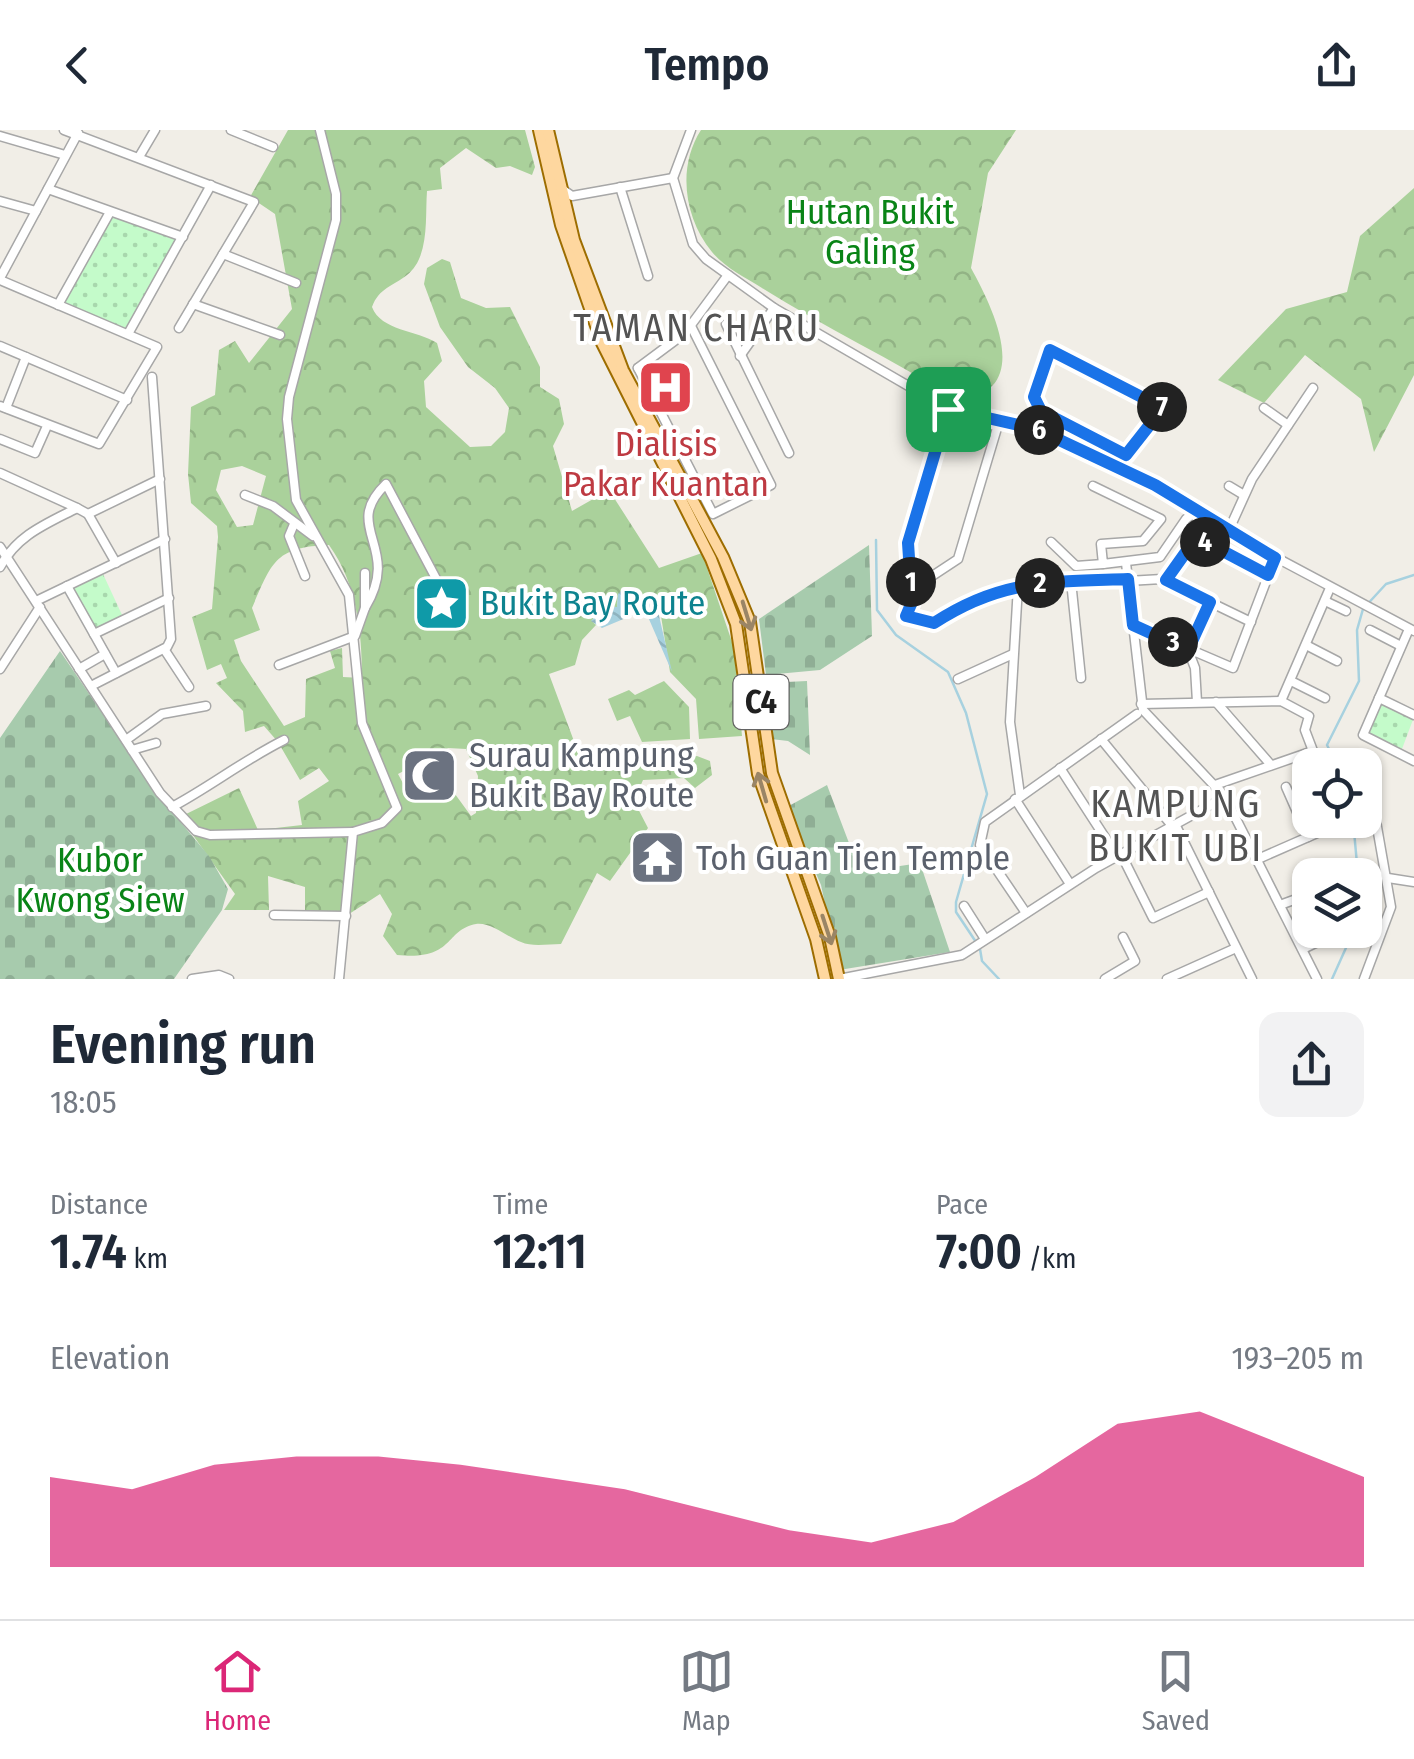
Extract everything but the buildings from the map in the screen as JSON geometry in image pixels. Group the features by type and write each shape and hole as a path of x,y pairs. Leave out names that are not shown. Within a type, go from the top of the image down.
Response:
{"main road":[{"name":"C4","path":"539,130 561,225 602,344 711,560 736,624 758,774 816,939 824,979"},
{"name":"C4","path":"548,130 569,224 614,348 739,593 750,622 772,772 830,937 839,979"}],"street":[{"path":"64,130 78,132 254,202 179,328"},
{"path":"139,157 154,130"},
{"path":"231,130 273,147"},
{"path":"4,550 172,808 202,834 353,832 382,824 396,808 364,730 355,636 344,584 313,536 294,492 287,419 336,220 336,194 320,130"},
{"path":"691,130 673,178 693,244 774,308 948,409 1036,429 1155,485 1228,532 1412,630 1402,643 1363,737 1414,762"},
{"path":"26,357 3,407 99,444 158,346 0,279 4,261 78,132"},
{"path":"0,136 65,155"},
{"path":"559,186 569,196 673,178"},
{"path":"128,334 212,186"},
{"path":"620,187 648,276"},
{"path":"48,189 183,237"},
{"path":"569,224 571,210 587,194"},
{"path":"0,201 36,211"},
{"path":"58,305 110,212"},
{"path":"224,254 296,283"},
{"path":"638,368 691,326 728,275"},
{"path":"193,304 280,334"},
{"path":"740,356 774,308"},
{"path":"726,324 789,452"},
{"path":"614,348 623,360 638,368 713,514 771,486 691,326"},
{"path":"0,346 127,400"},
{"path":"1036,429 1041,411 1034,397 1050,350 1163,408 1126,455 1041,411"},
{"path":"152,376 166,539 167,646 189,687"},
{"path":"1228,532 1244,496 1313,388"},
{"path":"1264,408 1288,425"},
{"path":"948,409 908,543 912,606 906,616 934,623 972,598 1018,586 1128,579 1166,580 1251,622"},
{"path":"911,590 958,559 1000,418"},
{"path":"0,438 34,453 47,426"},
{"path":"0,473 88,514 116,563"},
{"path":"88,514 160,479"},
{"path":"279,665 355,636 380,573 376,540 365,523 367,510 386,484 440,586 441,603"},
{"path":"1093,486 1162,519 1143,541 1101,544 1104,564"},
{"path":"1229,486 1244,496"},
{"path":"245,495 273,506 313,536"},
{"path":"0,567 4,550 77,508"},
{"path":"1051,542 1076,566 1160,557 1186,519 1196,512"},
{"path":"294,524 289,536 305,576"},
{"path":"0,669 38,604 166,539"},
{"path":"1166,580 1193,542 1200,539 1268,575"},
{"path":"1133,625 1233,668 1275,558"},
{"path":"1126,563 1141,704 1225,797 1317,979"},
{"path":"365,573 365,608"},
{"path":"1071,582 1081,678"},
{"path":"67,586 116,674"},
{"path":"1018,586 1010,712 1018,797 1070,884"},
{"path":"1281,701 1330,588"},
{"path":"94,634 169,598"},
{"path":"1324,601 1346,611"},
{"path":"1197,702 1195,668 1188,650 1210,602"},
{"path":"1370,630 1414,646"},
{"path":"1306,645 1337,661"},
{"path":"91,686 167,646"},
{"path":"79,669 104,654"},
{"path":"958,679 1014,654"},
{"path":"1291,681 1325,698"},
{"path":"1380,698 1414,714"},
{"path":"1141,704 1281,701 1309,716 1305,730 1315,746 1313,751 1215,784"},
{"path":"1216,702 1271,765"},
{"path":"126,740 162,714 206,706"},
{"path":"1026,913 980,845 985,822 1136,714"},
{"path":"1102,739 1175,826 1252,979"},
{"path":"172,808 212,785 233,766 284,740"},
{"path":"132,750 156,742"},
{"path":"1060,768 1119,855 1154,918 1209,892"},
{"path":"1286,787 1292,801"},
{"path":"839,979 962,954 1070,884 1225,797"},
{"path":"340,979 353,832"},
{"path":"1258,860 1306,838"},
{"path":"1364,979 1390,916 1380,838"},
{"path":"1388,878 1413,879"},
{"path":"1280,904 1292,900"},
{"path":"964,906 984,940"},
{"path":"274,915 346,916"},
{"path":"1104,979 1135,960 1123,937"},
{"path":"1167,979 1236,948"},
{"path":"192,979 229,979"}],"green space":[{"path":"288,130 525,130 535,167 532,175 510,166 496,168 466,148 440,168 442,189 427,191 420,258 407,275 378,296 372,307 391,326 437,343 442,361 424,381 426,407 470,447 491,446 505,432 509,408 495,388 468,367 440,327 424,284 427,268 442,259 450,262 461,298 486,308 510,307 540,367 540,387 559,399 564,424 553,446 572,511 609,490 659,568 702,553 734,648 742,736 699,739 696,699 670,672 661,616 618,595 617,607 597,611 592,621 596,625 582,640 575,665 549,674 581,760 618,747 625,752 666,749 675,760 697,756 710,761 712,775 695,788 684,778 643,780 634,801 648,828 610,881 597,873 561,944 525,944 493,927 476,924 429,954 397,955 383,936 392,914 380,894 346,916 305,915 305,887 268,876 269,910 224,910 235,894 180,817 239,788 258,830 302,825 298,801 329,781 319,768 300,780 264,726 245,732 243,711 216,683 227,678 221,664 207,670 192,617 212,609 218,537 217,526 191,503 191,407 215,395 219,350 235,341 249,363 292,309 275,214 250,197","holes":["242,466 266,476 253,525 237,527 216,490 221,470","329,545 346,576 359,626 362,678 343,677 342,648 330,651 335,668 306,679 305,717 284,726 241,661 234,640 260,630 252,608 271,568 286,554","448,748 466,749 478,776 476,813 471,816 447,783 412,800 398,774"]},
{"name":"Hutan Bukit Galing","path":"701,130 1016,130 988,173 971,268 989,305 1002,347 1002,366 995,382 981,394 956,400 723,263 695,224 687,192 689,160"},
{"path":"1414,188 1414,375 1374,452 1361,399 1305,355 1264,403 1218,380 1286,309 1347,292 1360,236"},
{"path":"114,213 185,240 130,337 60,307"},
{"path":"869,545 872,636 820,670 766,675 759,619"},
{"path":"103,574 123,617 94,631 74,588"},
{"name":"Kubor Kwong Siew","path":"60,651 158,795 209,856 228,889 222,910 174,979 0,979 0,738"},
{"path":"664,681 689,707 690,739 642,742 630,716 617,721 608,699 629,690 635,695"},
{"path":"807,681 810,755 788,741 771,739 766,683"},
{"path":"1376,699 1414,717 1399,757 1360,738"},
{"path":"827,785 860,872 920,863 950,952 839,970 821,885 787,807"}],"water":[{"path":"624,588 635,589 657,607 672,672 645,610 602,628 591,621 606,606 617,607 618,594"}],"waterway":[{"path":"876,540 877,610 896,635 948,672 966,713 987,794 956,902 956,912 976,942"},
{"path":"1328,748 1359,681 1357,630 1363,609 1386,584 1414,575"},
{"path":"1355,838 1356,858"},
{"path":"1332,979 1346,948"},
{"path":"980,949 982,961 999,979"}],"place":[{"name":"Dialisis Pakar Kuantan","path":"666,388"},
{"name":"Bukit Bay Route","path":"441,603"},
{"name":"Surau Kampung Bukit Bay Route","path":"430,775"},
{"name":"Toh Guan Tien Temple","path":"657,858"}],"district":[{"name":"TAMAN CHARU","path":"697,328"},
{"name":"KAMPUNG BUKIT UBI","path":"1176,826"}],"route":[{"path":"948,409 908,543 912,602 906,616 934,623 972,598 1006,588 1043,582 1128,579 1133,625 1141,625 1188,650 1210,602 1166,580 1193,542 1200,539 1268,575 1275,558 1155,485 1036,429 1041,411 1126,455 1163,408 1050,350 1034,397 1041,411 1039,418 1036,429 948,409"}]}
